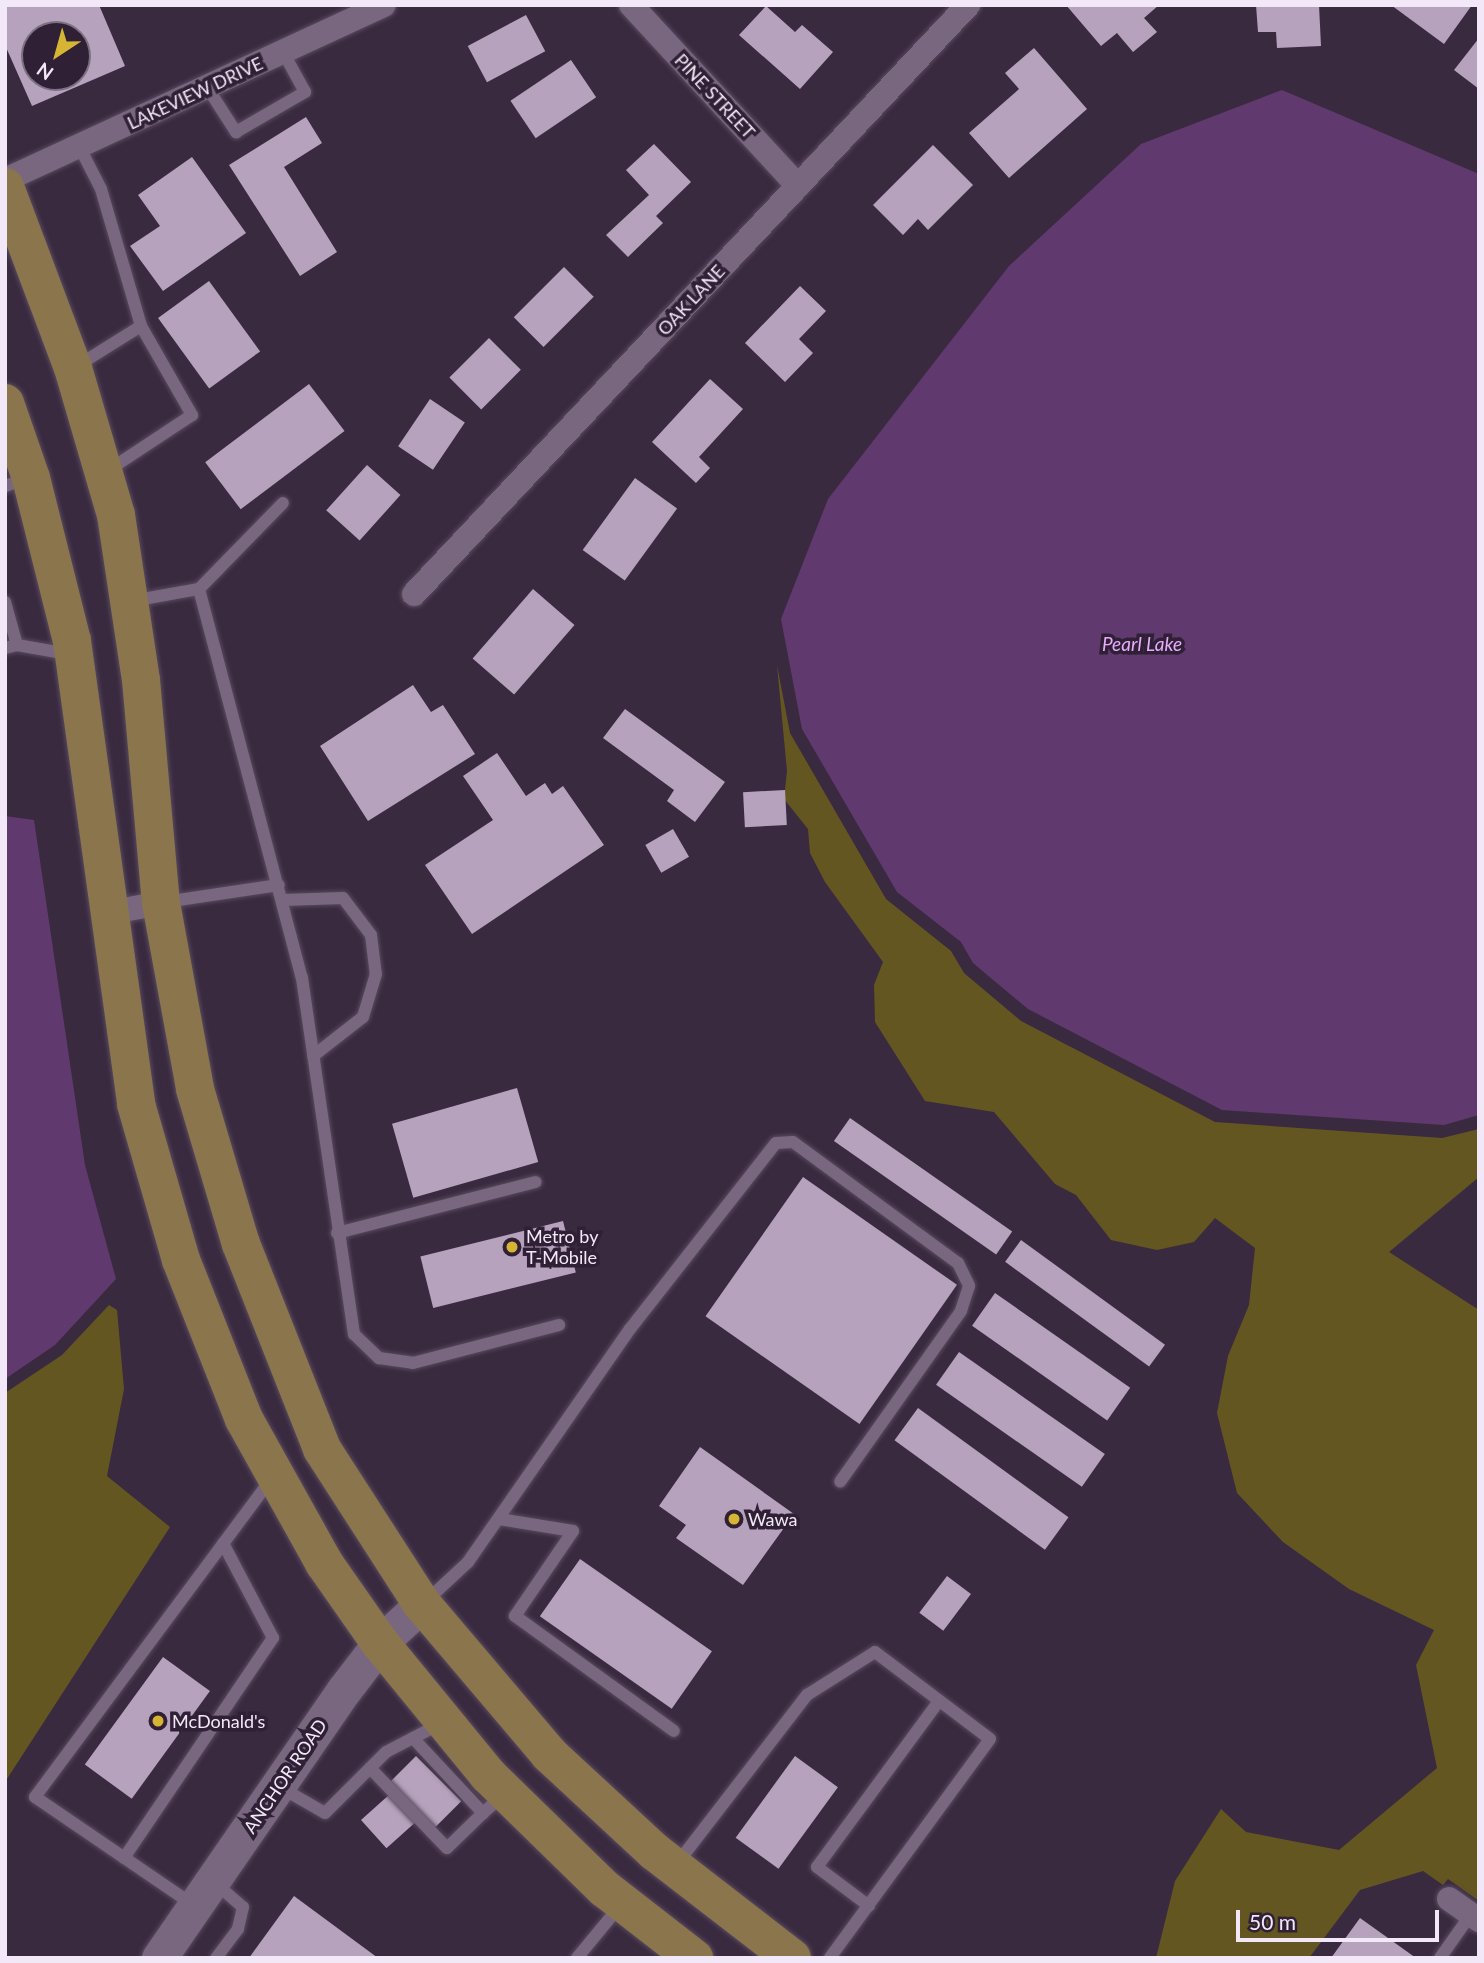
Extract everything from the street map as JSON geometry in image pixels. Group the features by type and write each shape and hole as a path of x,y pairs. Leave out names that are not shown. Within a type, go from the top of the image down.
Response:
{"main road":[{"path":"5,187 73,368 103,473 129,601 161,903 195,1089 241,1244 322,1449 422,1604 549,1754 674,1867 792,1958"},
{"path":"5,403 18,482 74,655 107,913 136,1104 177,1247 244,1419 273,1476 324,1563 380,1643 428,1730 494,1802 694,1956"}],"street":[{"name":"LAKEVIEW DRIVE","path":"5,180 384,5"},
{"name":"PINE STREET","path":"631,5 799,186"},
{"name":"OAK LANE","path":"414,594 968,5"},
{"path":"107,913 161,903"},
{"name":"ANCHOR ROAD","path":"159,1958 380,1643 422,1604"},
{"path":"1449,1899 1475,1917"}],"lane":[{"path":"207,87 236,131 305,92 284,52"},
{"path":"79,146 101,189 141,326 192,415 103,473"},
{"path":"73,368 141,326"},
{"path":"129,601 199,589 283,503"},
{"path":"199,589 283,900 313,1056 354,1334 379,1358 413,1363 559,1325"},
{"path":"5,602 11,646 74,655"},
{"path":"161,903 279,885"},
{"path":"283,900 343,898 371,935 376,974 363,1017 313,1056"},
{"path":"422,1604 468,1563 630,1329 776,1143 793,1142 958,1263 969,1286 961,1311 840,1482"},
{"path":"337,1233 536,1182"},
{"path":"216,1958 237,1929 243,1907 204,1894 124,1858 35,1797 273,1476"},
{"path":"499,1519 573,1531 515,1616 674,1731"},
{"path":"124,1858 274,1638 223,1543"},
{"path":"674,1867 807,1695 850,1665 875,1652 990,1739 830,1958"},
{"path":"869,1906 817,1867 939,1701"},
{"path":"278,1786 325,1813 370,1768 428,1730 444,1778 494,1802 447,1848 370,1768"},
{"path":"577,1958 622,1902"},
{"path":"1440,1958 1475,1917"}],"shaded area":[{"path":"777,665 790,733 886,899 951,951 964,973 1021,1021 1215,1122 1442,1138 1479,1129 1479,1177 1389,1252 1479,1310 1479,1901 1448,1879 1443,1885 1423,1871 1360,1890 1309,1958 1156,1958 1175,1881 1221,1809 1246,1832 1339,1850 1437,1768 1416,1665 1434,1630 1349,1589 1283,1542 1237,1493 1217,1413 1228,1356 1249,1305 1255,1248 1215,1218 1194,1242 1157,1250 1111,1240 1076,1195 1055,1184 994,1112 925,1101 875,1022 874,985 883,962 825,882 810,853 808,829 784,799 787,771"},
{"path":"109,1305 117,1310 124,1389 107,1476 170,1527 5,1782 5,1393 62,1355"}],"water":[{"name":"Pearl Lake","path":"1282,90 1479,174 1479,1115 1444,1125 1222,1110 1028,1009 973,963 961,942 897,892 802,729 781,619 828,499 1009,266 1141,144"},
{"path":"5,816 34,820 85,1165 116,1279 55,1345 5,1379"}],"building":[{"path":"5,5 99,5 125,66 91,81 91,21 21,21 21,81 5,45"},
{"path":"1066,5 1159,5 1144,18 1157,32 1133,52 1117,33 1101,46"},
{"path":"1256,5 1319,5 1321,46 1277,48 1276,32 1258,32"},
{"path":"1391,5 1472,5 1444,44"},
{"path":"766,6 795,32 802,25 833,52 800,89 739,35"},
{"path":"526,15 545,51 487,82 468,46"},
{"path":"1479,38 1479,89 1454,70"},
{"path":"1034,48 1087,109 1009,178 969,133 1019,89 1005,73"},
{"path":"571,60 596,97 536,138 510,101"},
{"path":"25,91 67,91 32,106"},
{"path":"306,117 322,143 284,167 337,252 300,276 229,165"},
{"path":"654,144 691,182 656,216 663,223 628,257 606,235 649,195 626,170"},
{"path":"933,145 973,185 928,230 918,219 903,235 873,205"},
{"path":"192,157 246,233 163,291 130,246 160,226 138,195"},
{"path":"564,267 594,297 543,347 514,317"},
{"path":"209,281 260,351 209,388 158,318"},
{"path":"800,286 826,311 799,339 813,353 785,382 745,343"},
{"path":"489,338 521,370 481,409 449,378"},
{"path":"710,379 743,409 699,457 710,468 696,483 652,442"},
{"path":"309,384 345,431 241,509 205,462"},
{"path":"430,399 465,422 433,470 398,446"},
{"path":"367,465 400,495 360,540 326,510"},
{"path":"635,478 677,509 625,581 583,550"},
{"path":"533,589 575,625 514,695 473,658"},
{"path":"413,685 431,712 443,705 475,754 368,821 320,746"},
{"path":"625,709 725,782 695,822 667,801 674,790 603,738"},
{"path":"497,753 526,796 545,783 552,794 563,786 604,845 472,934 425,865 493,820 463,776"},
{"path":"785,790 787,825 745,827 743,792"},
{"path":"673,829 689,857 661,873 645,845"},
{"path":"517,1088 538,1162 413,1198 392,1124"},
{"path":"850,1118 1012,1232 996,1255 834,1141"},
{"path":"803,1177 957,1285 859,1424 705,1316"},
{"path":"563,1221 576,1272 433,1308 420,1257"},
{"path":"1021,1240 1165,1345 1149,1366 1005,1262"},
{"path":"995,1293 1130,1388 1107,1420 972,1326"},
{"path":"959,1352 1105,1454 1082,1487 936,1385"},
{"path":"918,1408 1068,1517 1045,1550 894,1440"},
{"name":"Wawa","path":"700,1447 794,1514 743,1585 676,1538 686,1525 659,1506"},
{"path":"580,1559 712,1651 672,1709 540,1616"},
{"path":"947,1576 971,1594 943,1631 919,1613"},
{"path":"163,1657 210,1691 132,1799 85,1765"},
{"path":"416,1756 461,1801 432,1830 387,1785"},
{"path":"795,1756 838,1787 779,1869 736,1838"},
{"path":"390,1794 415,1822 386,1848 361,1820"},
{"path":"294,1896 378,1958 249,1958"},
{"path":"1360,1918 1416,1958 1331,1958"}],"place":[{"name":"Metro by T-Mobile","path":"512,1247"},
{"name":"Wawa","path":"734,1519"},
{"name":"McDonald's","path":"158,1721"}]}
